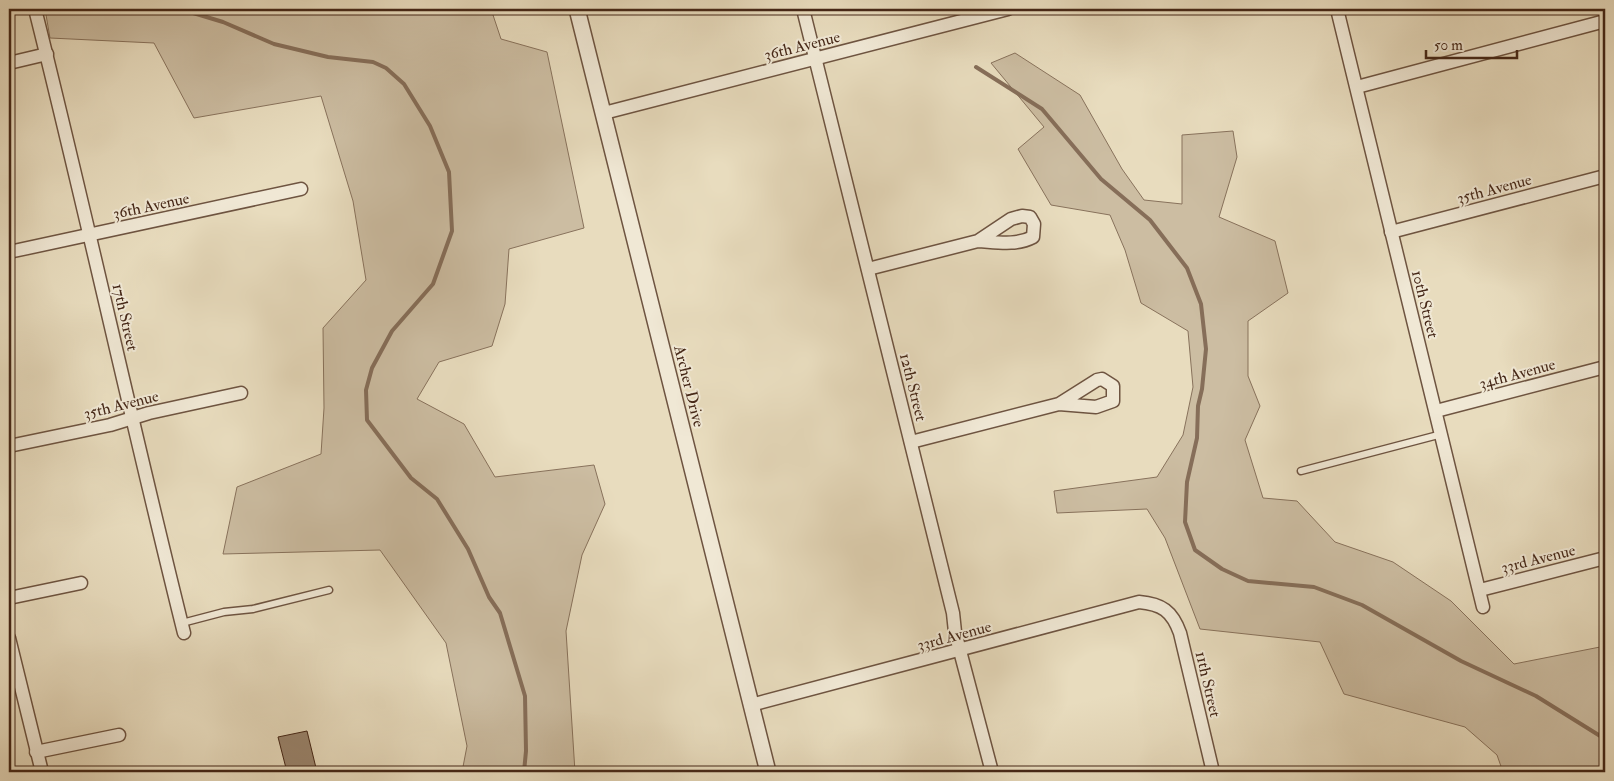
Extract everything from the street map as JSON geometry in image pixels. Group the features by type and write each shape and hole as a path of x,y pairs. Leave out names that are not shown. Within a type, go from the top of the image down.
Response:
{"street":[{"name":"17th Street","path":"35,9 183,628"},
{"name":"Archer Drive","path":"577,9 768,772"},
{"name":"12th Street","path":"803,9 953,613 960,650 992,772"},
{"name":"36th Avenue","path":"604,113 1008,9"},
{"name":"10th Street","path":"1337,9 1483,607"},
{"path":"1357,87 1605,21"},
{"path":"9,63 47,54"},
{"name":"35th Avenue","path":"1391,232 1605,176"},
{"name":"36th Avenue","path":"9,252 301,189"},
{"path":"868,270 978,240"},
{"name":"34th Avenue","path":"1436,411 1605,367"},
{"name":"35th Avenue","path":"9,446 110,425 132,418 241,393"},
{"path":"910,442 1059,404"},
{"name":"33rd Avenue","path":"1480,590 1605,558"},
{"path":"9,598 80,583"},
{"name":"33rd Avenue","path":"751,705 1139,602 1164,607"},
{"name":"11th Street","path":"1164,607 1171,614 1180,633 1213,772"},
{"path":"9,638 42,772"},
{"path":"36,752 119,734"}],"lane":[{"path":"1301,472 1442,434"},
{"path":"183,628 224,612 253,609 329,590"}],"shaded area":[{"path":"45,9 491,9 501,39 547,52 584,228 509,249 505,304 492,346 439,362 417,399 464,424 495,477 594,465 605,504 582,555 566,631 575,772 462,772 467,746 446,643 380,550 223,554 237,487 321,454 324,408 323,328 366,280 353,201 321,96 194,118 154,43 50,38"},
{"path":"1015,53 1080,95 1122,169 1144,200 1182,204 1182,135 1233,131 1237,157 1219,217 1275,241 1288,293 1248,321 1248,376 1260,406 1245,440 1263,498 1297,501 1335,542 1393,562 1451,601 1514,664 1600,647 1605,654 1605,772 1503,772 1497,755 1465,727 1344,694 1320,642 1200,629 1165,538 1147,509 1057,513 1054,491 1157,477 1183,435 1193,387 1188,331 1141,303 1125,250 1110,215 1051,205 1018,149 1044,127 991,63"}],"building":[{"path":"307,731 317,772 287,772 278,737"}],"waterway":[{"path":"180,9 223,22 274,44 328,57 373,62 386,68 404,84 430,126 449,172 452,231 433,284 392,331 372,368 366,390 367,420 411,478 437,499 468,549 489,597 500,613 525,696 526,751 524,772"},
{"path":"976,67 1042,109 1101,179 1150,220 1187,268 1201,304 1206,349 1202,389 1198,406 1197,438 1187,482 1185,522 1195,550 1222,569 1248,581 1314,587 1362,605 1461,661 1536,696 1605,739"}]}
